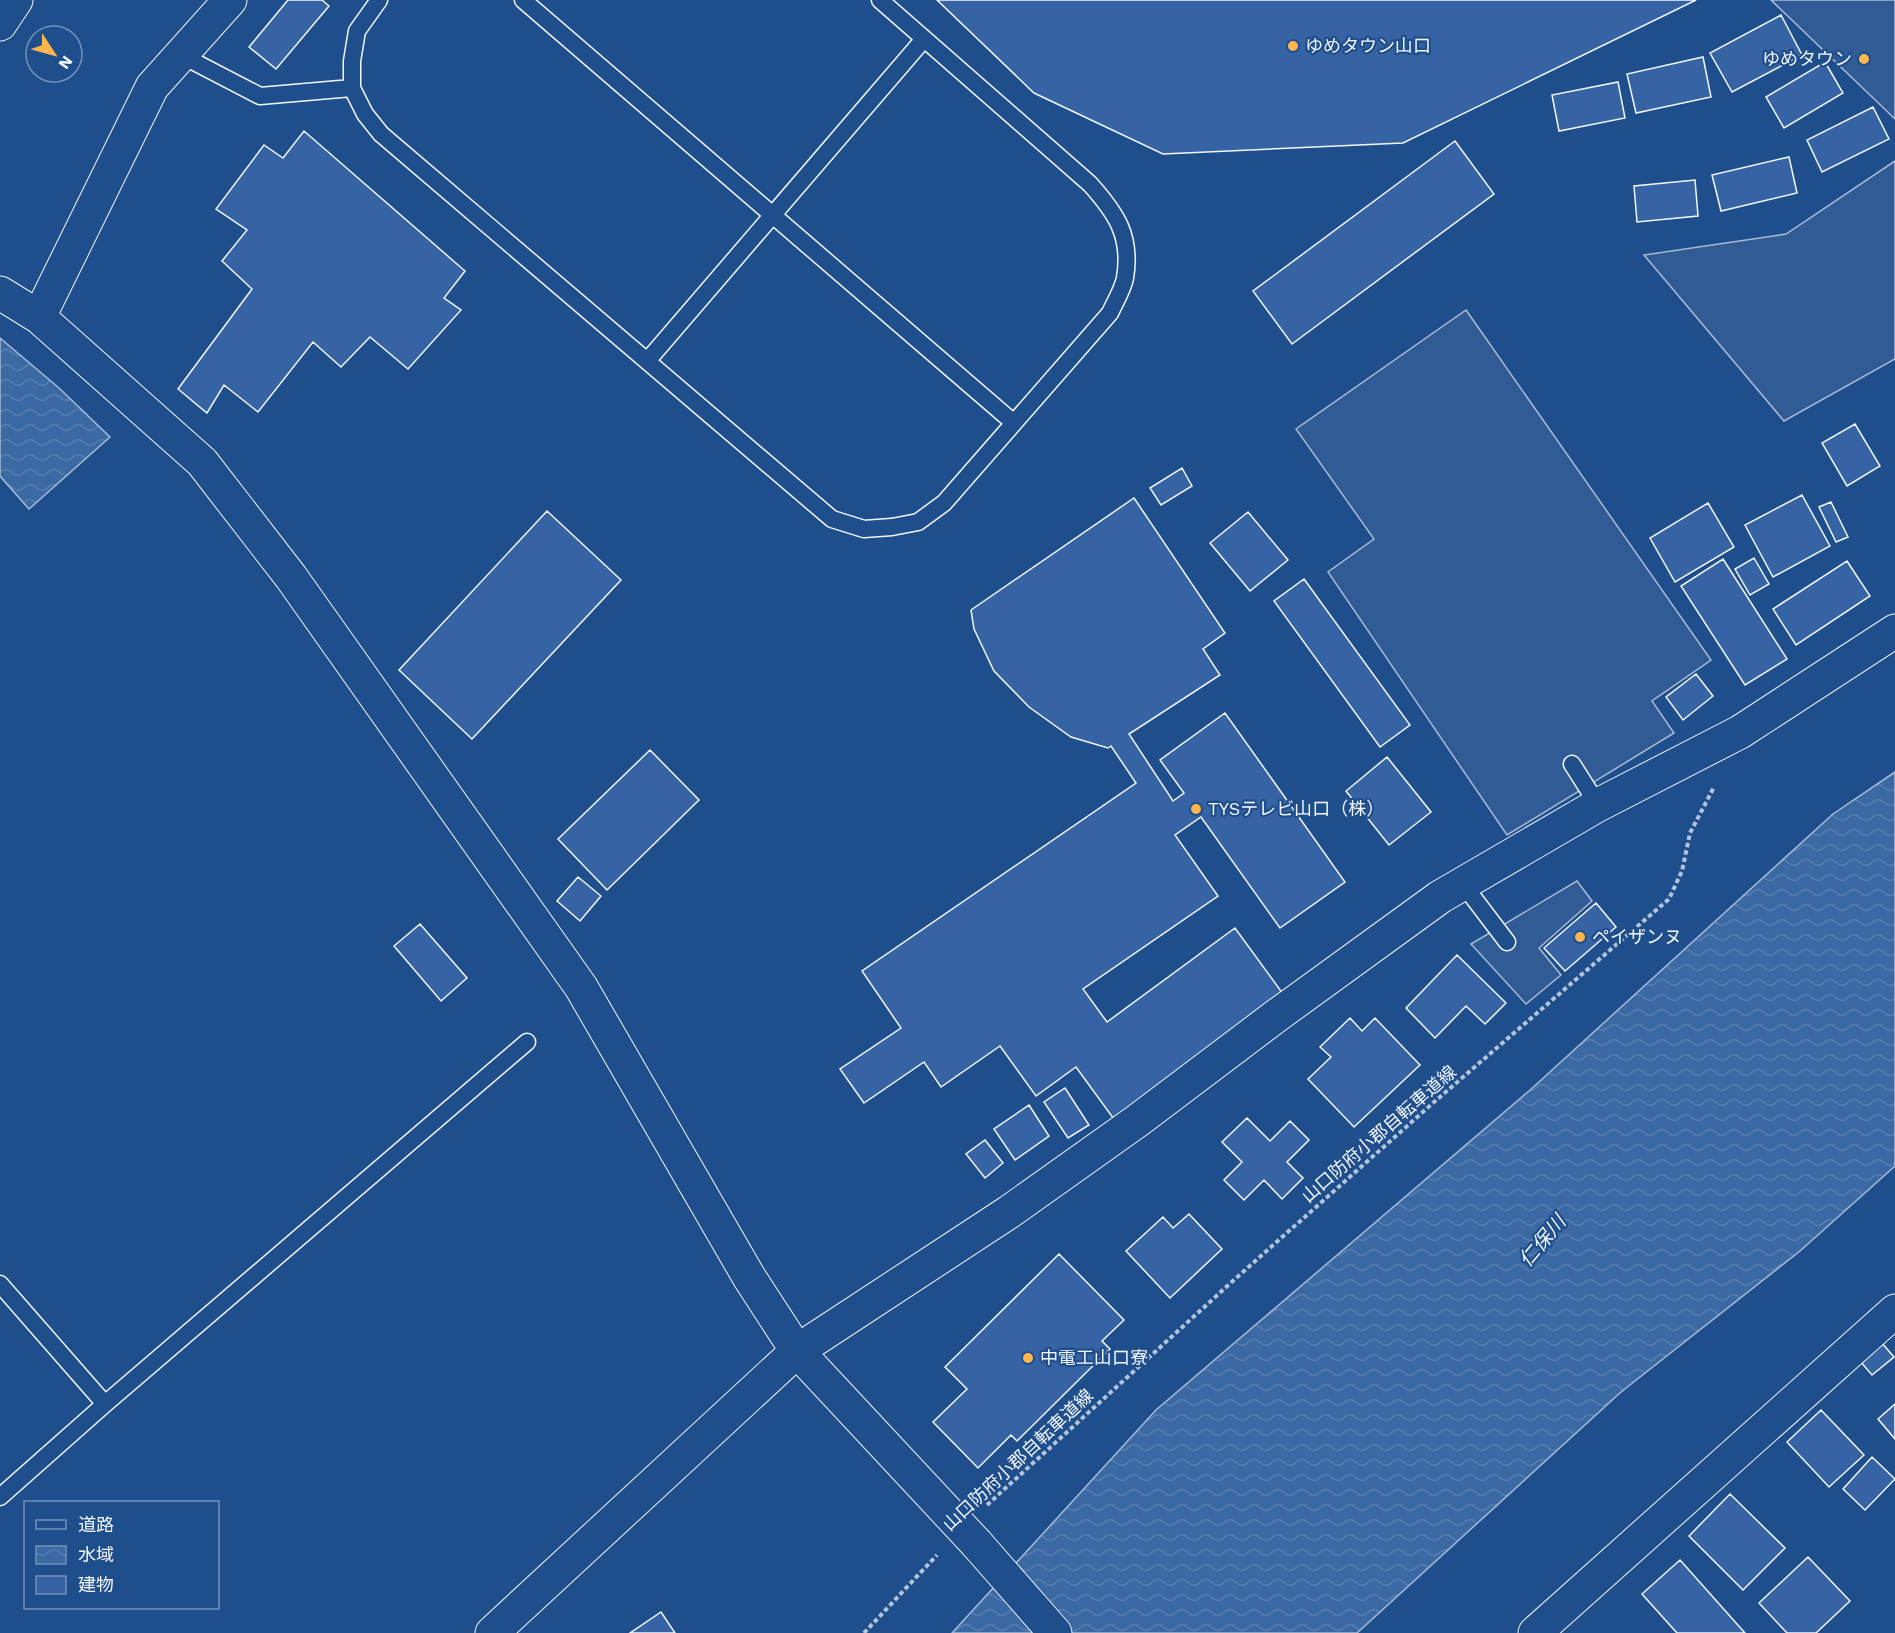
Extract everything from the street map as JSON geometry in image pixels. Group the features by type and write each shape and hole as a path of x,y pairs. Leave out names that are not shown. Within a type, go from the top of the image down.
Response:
{"street":[{"path":"0,24 16,0"},
{"path":"39,317 152,87 230,0"},
{"path":"0,292 39,317 202,462 291,577 581,987 743,1267 797,1351 970,1536 1055,1633"},
{"path":"492,1633 797,1351 1009,1212 1137,1122 1276,1016 1430,904 1598,805 1740,732 1895,631"},
{"path":"1535,1633 1892,1320"}],"lane":[{"path":"379,0 357,31 352,61 352,88 365,114 381,134 832,519 864,529 918,522 944,503 1110,313 1125,279 1125,250 1121,226 1110,206 1090,184 880,0"},
{"path":"523,0 1014,423"},
{"path":"648,360 924,39"},
{"path":"181,55 260,96 352,88"},
{"path":"1572,764 1598,805"},
{"path":"1463,884 1507,942"},
{"path":"0,1497 527,1042"},
{"path":"0,1284 105,1404"}],"path":[{"name":"山口防府小郡自転車道線","path":"864,1633 970,1536 1244,1271 1433,1103 1670,899 1683,871 1690,833 1713,788 1721,781"}],"shaded area":[{"name":"ゆめタウン","path":"1771,0 1895,0 1895,119"},
{"path":"1895,161 1895,359 1784,421 1644,255 1786,234"},
{"path":"1466,310 1711,660 1652,701 1674,733 1507,835 1328,572 1374,539 1296,429"},
{"name":"ペイザンヌ","path":"1577,881 1592,901 1539,948 1561,975 1526,1004 1471,944"}],"water":[{"path":"0,338 59,388 110,437 29,509 0,476"},
{"name":"仁保川","path":"1895,772 1895,1166 1800,1251 1621,1392 1357,1633 952,1633 1156,1410 1529,1091 1833,814"}],"building":[{"path":"288,0 322,0 329,6 276,69 249,47"},
{"name":"ゆめタウン山口","path":"937,0 1696,0 1403,143 1163,154 1034,93"},
{"path":"1781,15 1802,55 1732,92 1710,53"},
{"path":"1703,57 1711,97 1636,113 1627,74"},
{"path":"1825,62 1843,93 1784,128 1766,97"},
{"path":"1618,82 1625,118 1559,131 1552,95"},
{"path":"1873,107 1889,139 1822,172 1807,140"},
{"path":"304,131 465,271 444,298 461,310 408,369 370,337 341,367 313,342 258,412 224,385 207,413 178,389 252,289 222,261 247,230 216,209 264,145 283,158"},
{"path":"1455,141 1494,194 1292,344 1253,291"},
{"path":"1789,157 1797,193 1721,211 1712,175"},
{"path":"1695,180 1698,216 1637,222 1634,186"},
{"path":"1855,424 1880,466 1847,486 1822,443"},
{"path":"1182,468 1192,486 1161,505 1150,488"},
{"path":"1802,495 1830,546 1773,577 1745,525"},
{"name":"TYSテレビ山口（株）","path":"1134,498 1225,633 1203,649 1220,675 1129,734 1173,801 1184,793 1160,760 1225,713 1345,882 1280,928 1201,817 1175,835 1218,896 1083,989 1107,1022 1235,928 1286,998 1116,1122 1076,1067 1036,1096 1000,1046 941,1087 924,1062 864,1103 840,1069 901,1028 862,971 1136,783 1111,746 1108,748 1071,737 1029,707 994,671 974,629 971,610"},
{"path":"1831,502 1848,537 1836,542 1819,507"},
{"path":"1708,503 1734,547 1675,582 1650,538"},
{"path":"547,511 621,580 472,739 399,670"},
{"path":"1248,512 1288,560 1250,591 1210,543"},
{"path":"1754,558 1769,584 1750,595 1735,569"},
{"path":"1723,559 1787,659 1745,685 1681,586"},
{"path":"1847,561 1870,596 1796,645 1773,609"},
{"path":"1304,579 1410,725 1380,747 1274,601"},
{"path":"1696,674 1713,696 1683,720 1666,697"},
{"path":"650,750 699,800 607,890 558,839"},
{"path":"1387,757 1431,812 1389,845 1346,791"},
{"path":"578,877 601,896 580,921 557,901"},
{"name":"ペイザンヌ","path":"1596,903 1616,927 1565,971 1544,948"},
{"path":"420,924 467,978 441,1001 394,946"},
{"path":"1457,955 1506,1003 1485,1024 1466,1006 1435,1038 1406,1008"},
{"path":"1350,1018 1362,1031 1375,1018 1420,1065 1354,1127 1308,1079 1331,1057 1320,1047"},
{"path":"1065,1088 1089,1125 1068,1138 1044,1102"},
{"path":"1029,1105 1049,1136 1015,1160 994,1129"},
{"path":"1247,1118 1270,1141 1290,1121 1309,1140 1287,1162 1303,1178 1282,1199 1264,1180 1244,1200 1224,1180 1242,1162 1222,1142"},
{"path":"985,1140 1003,1163 985,1178 966,1154"},
{"path":"1189,1214 1222,1249 1170,1298 1126,1251 1163,1217 1173,1228"},
{"name":"中電工山口寮","path":"1059,1254 1124,1320 1102,1341 1110,1349 1017,1441 1011,1435 978,1468 933,1422 967,1389 945,1367"},
{"path":"1881,1342 1894,1357 1872,1375 1860,1361"},
{"path":"1895,1404 1895,1439 1878,1419"},
{"path":"1821,1410 1864,1455 1829,1487 1787,1442"},
{"path":"1872,1457 1895,1479 1865,1510 1843,1489"},
{"path":"1730,1494 1785,1548 1743,1590 1689,1536"},
{"path":"1808,1557 1850,1601 1816,1633 1787,1633 1759,1603"},
{"path":"1680,1560 1745,1633 1677,1633 1642,1594"},
{"path":"661,1612 675,1633 630,1633"}],"place":[{"name":"ゆめタウン山口","path":"1293,46"},
{"name":"ゆめタウン","path":"1864,59"},
{"name":"TYSテレビ山口（株）","path":"1196,809"},
{"name":"ペイザンヌ","path":"1580,937"},
{"name":"中電工山口寮","path":"1028,1358"}]}
